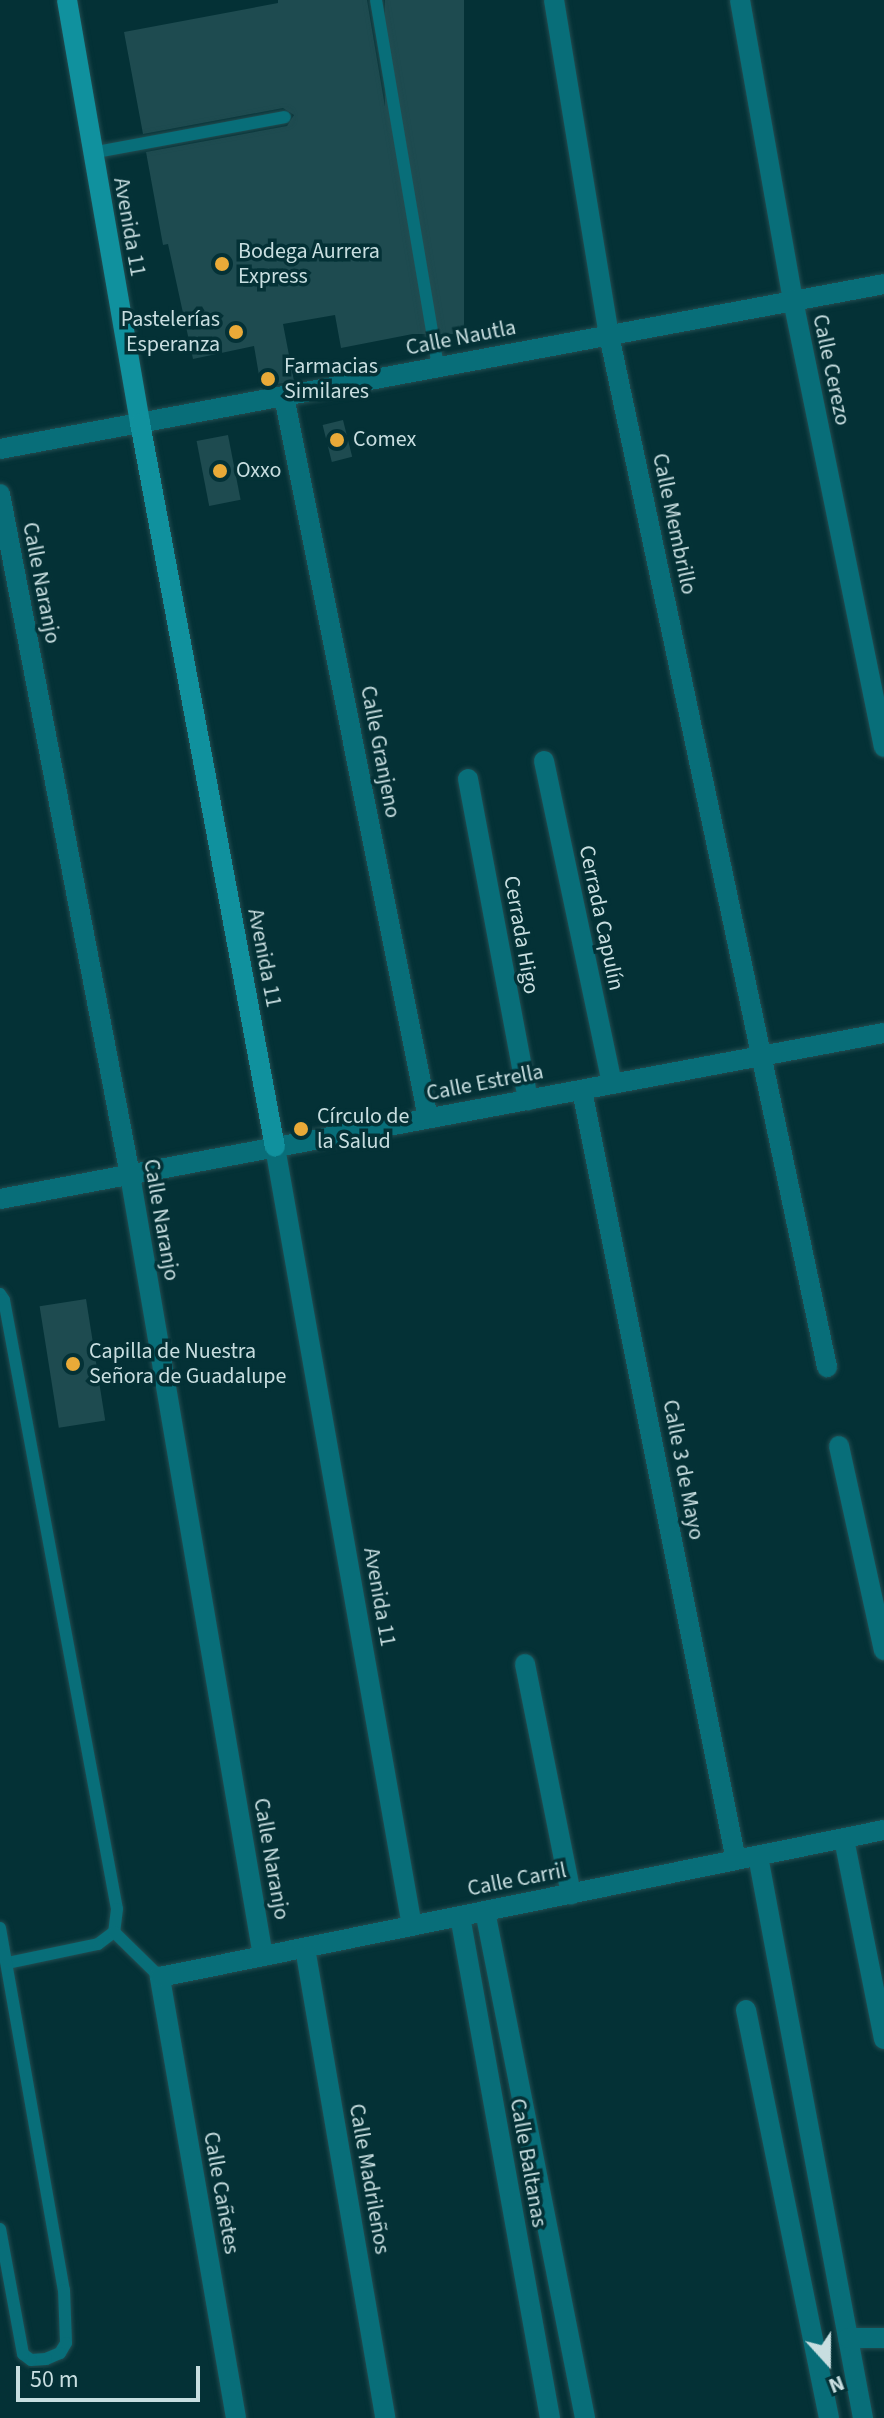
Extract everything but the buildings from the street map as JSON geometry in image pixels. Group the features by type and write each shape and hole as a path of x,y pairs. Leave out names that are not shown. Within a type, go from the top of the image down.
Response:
{"street":[{"name":"Avenida 11","path":"67,0 91,153 275,1147 412,1926"},
{"name":"Calle Membrillo","path":"554,0 609,335 827,1367"},
{"name":"Calle Cerezo","path":"740,0 793,300 884,747"},
{"name":"Calle Nautla","path":"0,449 884,284"},
{"name":"Calle Granjeno","path":"284,396 428,1118"},
{"name":"Calle Naranjo","path":"0,494 130,1175 263,1956"},
{"name":"Cerrada Capulín","path":"544,761 612,1084"},
{"name":"Cerrada Higo","path":"468,779 528,1100"},
{"name":"Calle Estrella","path":"0,1199 884,1033"},
{"name":"Calle 3 de Mayo","path":"582,1090 736,1860"},
{"path":"839,1446 884,1650"},
{"path":"525,1664 571,1894"},
{"name":"Calle Carril","path":"160,1977 884,1830"},
{"path":"844,1839 880,1991 884,2039"},
{"path":"758,1856 863,2418"},
{"path":"485,1911 585,2418"},
{"name":"Calle Baltanas","path":"460,1916 550,2418"},
{"name":"Calle Madrileños","path":"305,1948 385,2418"},
{"name":"Calle Cañetes","path":"160,1977 236,2418"},
{"path":"746,2010 829,2418"},
{"path":"848,2338 884,2338"}],"lane":[{"path":"376,0 438,367"},
{"path":"91,153 285,117"},
{"path":"0,1294 4,1300 117,1909 114,1932 98,1944 7,1963"},
{"path":"0,1928 64,2290 66,2343 60,2353 46,2359 31,2360 23,2354 0,2229"},
{"path":"114,1932 160,1977"},
{"path":"0,2019 14,2016"}],"place":[{"name":"Bodega Aurrera Express","path":"222,264"},
{"name":"Pastelerías Esperanza","path":"236,332"},
{"name":"Farmacias Similares","path":"268,379"},
{"name":"Comex","path":"337,440"},
{"name":"Oxxo","path":"220,471"},
{"name":"Círculo de la Salud","path":"301,1129"},
{"name":"Capilla de Nuestra Señora de Guadalupe","path":"73,1364"}]}
